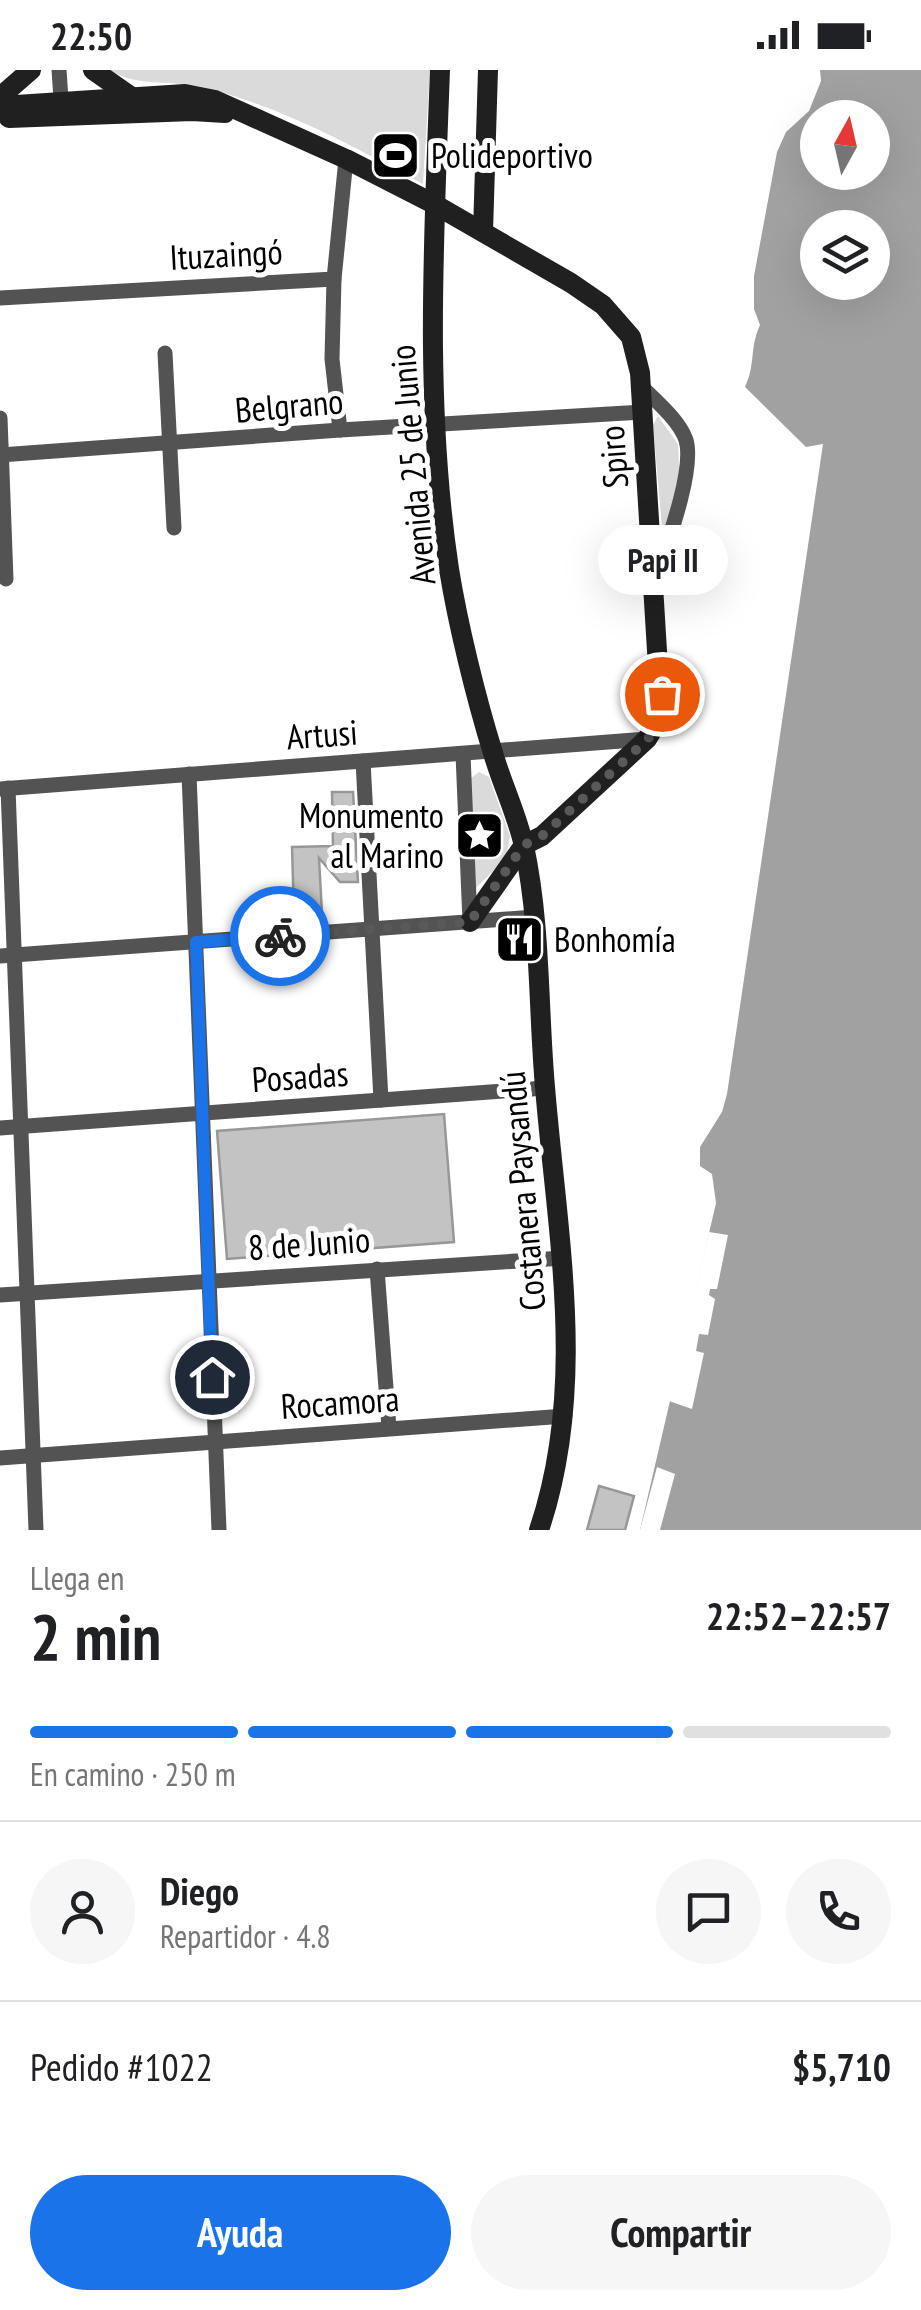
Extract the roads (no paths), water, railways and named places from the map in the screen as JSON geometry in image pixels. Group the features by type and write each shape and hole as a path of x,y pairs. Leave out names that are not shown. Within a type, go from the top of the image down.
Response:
{"main road":[{"path":"0,97 31,70"},
{"path":"92,70 132,98"},
{"name":"Avenida 25 de Junio","path":"440,70 434,204 436,425 442,518 450,574 492,752 524,845"},
{"path":"0,119 132,98 186,94 215,100 346,159 483,232 488,70"},
{"path":"0,106 192,111 257,117"},
{"name":"Spiro","path":"483,232 571,283 602,305 631,337 641,386 662,694 661,716 648,739"},
{"path":"470,922 524,845 542,836 648,739"},
{"name":"Costanera Paysandú","path":"524,845 534,917 544,1088 563,1258 567,1358 565,1416 539,1530"}],"street":[{"path":"59,70 62,109"},
{"name":"Ituzaingó","path":"0,298 334,279 346,159"},
{"path":"334,279 332,359 340,430"},
{"path":"166,353 174,528"},
{"path":"641,386 665,410 686,441 677,515 654,583"},
{"name":"Belgrano","path":"0,455 643,412"},
{"path":"0,418 6,580"},
{"name":"Artusi","path":"4,788 648,739"},
{"path":"463,754 470,922"},
{"path":"363,761 382,1100"},
{"path":"189,774 219,1530"},
{"path":"4,788 7,956 22,1126 36,1530"},
{"path":"7,956 534,917"},
{"name":"Posadas","path":"0,1128 544,1088"},
{"name":"8 de Junio","path":"0,1294 563,1258"},
{"path":"377,1269 389,1428"},
{"name":"Rocamora","path":"0,1458 565,1416"}],"place":[{"name":"Polideportivo","path":"396,155"},
{"name":"Papi II","path":"662,694"},
{"name":"Monumento al Marino","path":"479,835"},
{"name":"Bonhomía","path":"519,939"}]}
